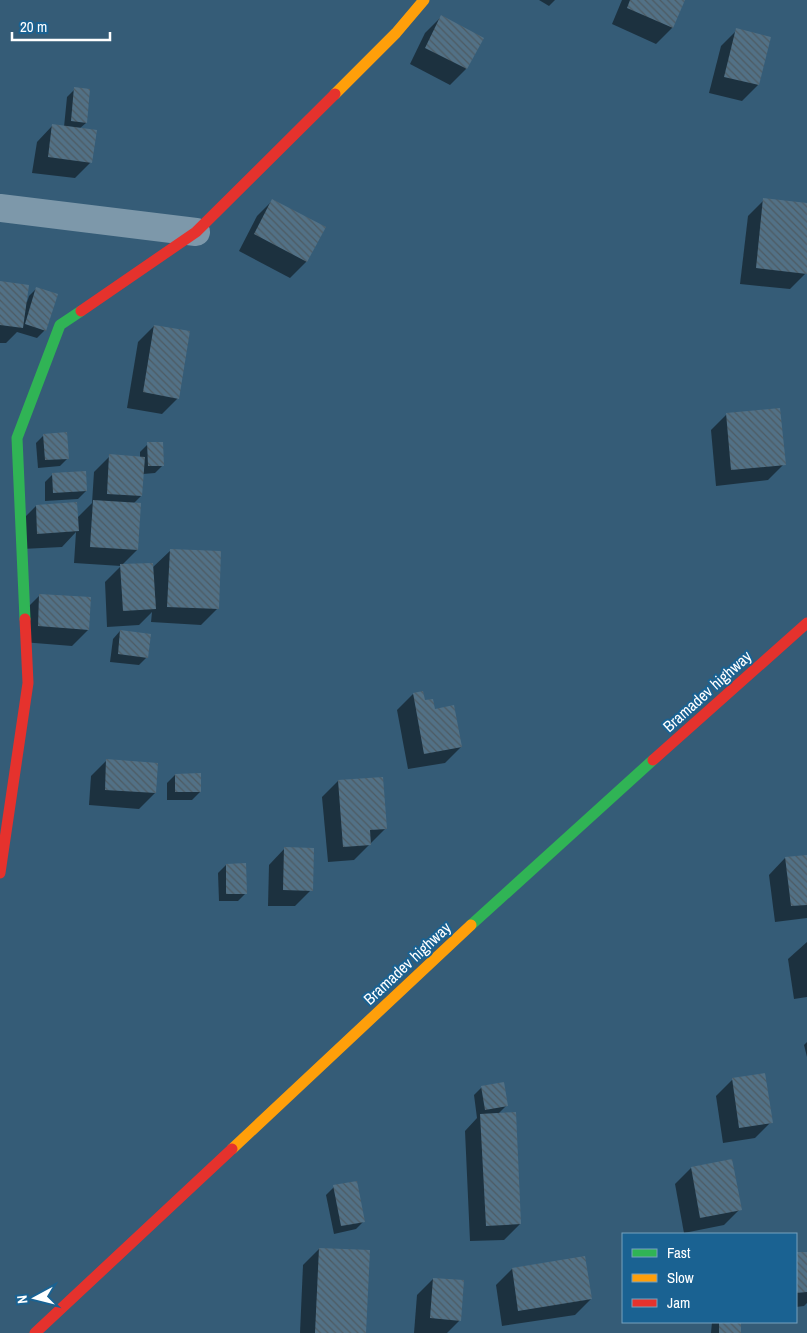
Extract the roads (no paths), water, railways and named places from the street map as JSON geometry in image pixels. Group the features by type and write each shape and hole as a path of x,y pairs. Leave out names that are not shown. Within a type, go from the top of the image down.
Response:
{"street":[{"path":"0,873 28,683 17,438 60,325 196,232 396,33 424,0"},
{"path":"0,208 196,232"},
{"name":"Bramadev highway","path":"34,1333 514,885 807,623"}]}
